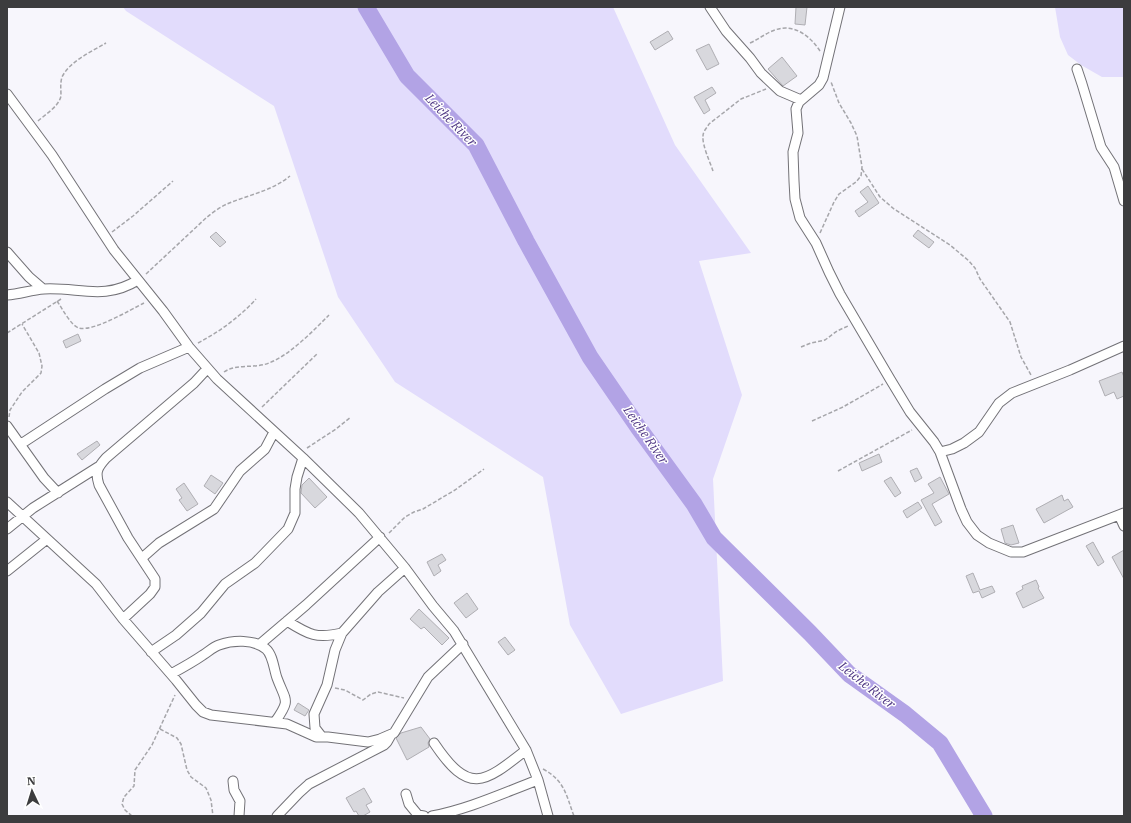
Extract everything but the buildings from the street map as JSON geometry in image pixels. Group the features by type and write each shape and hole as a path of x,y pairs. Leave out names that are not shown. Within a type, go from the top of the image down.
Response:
{"street":[{"path":"710,7 726,31 761,72 780,91 801,100"},
{"path":"840,7 826,67 819,85 801,100 796,109 798,133 793,152 795,199 800,218 816,243 829,272 857,323 910,412 940,452 961,509 967,522 978,535 988,543 999,548 1011,552 1023,552 1121,514 1124,526"},
{"path":"1077,69 1101,147 1114,167 1124,201"},
{"path":"7,94 24,115 30,127 52,155 114,250 164,311 189,347 217,379 359,513 405,568 433,606 454,631 526,750 538,780 548,816"},
{"path":"7,252 29,278 43,289"},
{"path":"7,295 43,289 96,292 126,287 138,280"},
{"path":"940,452 952,449 964,443 979,432 999,403 1012,393 1070,370 1124,346"},
{"path":"21,444 140,368 189,347"},
{"path":"7,529 22,516 98,467 106,458 194,383 207,368"},
{"path":"7,426 40,473 58,492"},
{"path":"142,558 159,543 214,509 240,471 265,449 274,432"},
{"path":"151,652 176,635 191,622 201,613 225,584 255,563 288,529 295,513 294,490 301,457"},
{"path":"98,467 96,477 112,511 155,578 155,587 150,594 122,618"},
{"path":"7,502 96,584 122,618 203,712 211,715 287,724 316,737 368,742 391,735"},
{"path":"7,571 47,539"},
{"path":"259,645 381,539"},
{"path":"322,737 315,728 314,714 327,685 335,650 342,633 378,592 405,568"},
{"path":"287,621 305,631 320,636 329,636 342,633"},
{"path":"171,674 218,646 240,641 259,645 270,654 277,678 286,698 284,709 275,722"},
{"path":"277,816 309,784 384,745 414,701 428,677 463,644"},
{"path":"434,743 450,764 470,778 478,779 494,774 526,750"},
{"path":"432,816 450,813 477,804 538,780"},
{"path":"233,781 234,790 240,801 239,816"},
{"path":"406,794 409,804 418,816 424,816"}],"path":[{"path":"741,47 776,29 794,29 805,34 819,50 839,103 857,136 862,169 861,176 856,182 839,194 816,243"},
{"path":"30,127 60,100 60,83 66,72 78,60 106,43"},
{"path":"713,172 704,144 703,136 705,129 709,124 741,99 775,86"},
{"path":"862,169 880,197 894,209 950,245 975,268 980,279 1010,322 1021,357 1035,383"},
{"path":"138,280 215,211 226,204 255,194 285,181 290,176"},
{"path":"106,236 133,216 173,181"},
{"path":"7,333 57,301 77,291"},
{"path":"57,301 73,324 79,328 88,328 105,322 152,298"},
{"path":"189,347 205,339 229,323 256,299"},
{"path":"217,379 222,373 234,367 259,365 274,360 305,337 329,314"},
{"path":"801,347 825,340 837,331 857,323"},
{"path":"7,422 10,410 15,402 22,392 41,373 42,366 39,353 22,324"},
{"path":"254,414 318,353"},
{"path":"812,421 843,407 890,379"},
{"path":"301,457 311,445 336,429 351,417"},
{"path":"838,471 920,426"},
{"path":"381,539 405,517 423,509 451,493 484,469"},
{"path":"132,816 125,810 122,804 124,797 134,786 135,770 149,751 180,685"},
{"path":"327,685 345,690 363,700 371,694 378,692 391,694 414,701"},
{"path":"160,729 177,738 181,744 187,770 191,777 206,788 211,800 213,816"},
{"path":"533,766 544,770 560,782 574,816"}],"shaded area":[{"path":"123,7 613,7 675,145 751,253 699,261 742,395 713,479 723,681 621,714 570,625 543,477 395,382 338,297 274,106 126,11"},
{"path":"1055,7 1124,7 1124,77 1102,77 1081,65 1068,55 1060,37"}],"waterway":[{"name":"Leiche River","path":"366,7 407,76 476,145 526,241 590,357 638,427 694,504 714,538 810,633 849,674 905,714 940,743 984,816"}]}
